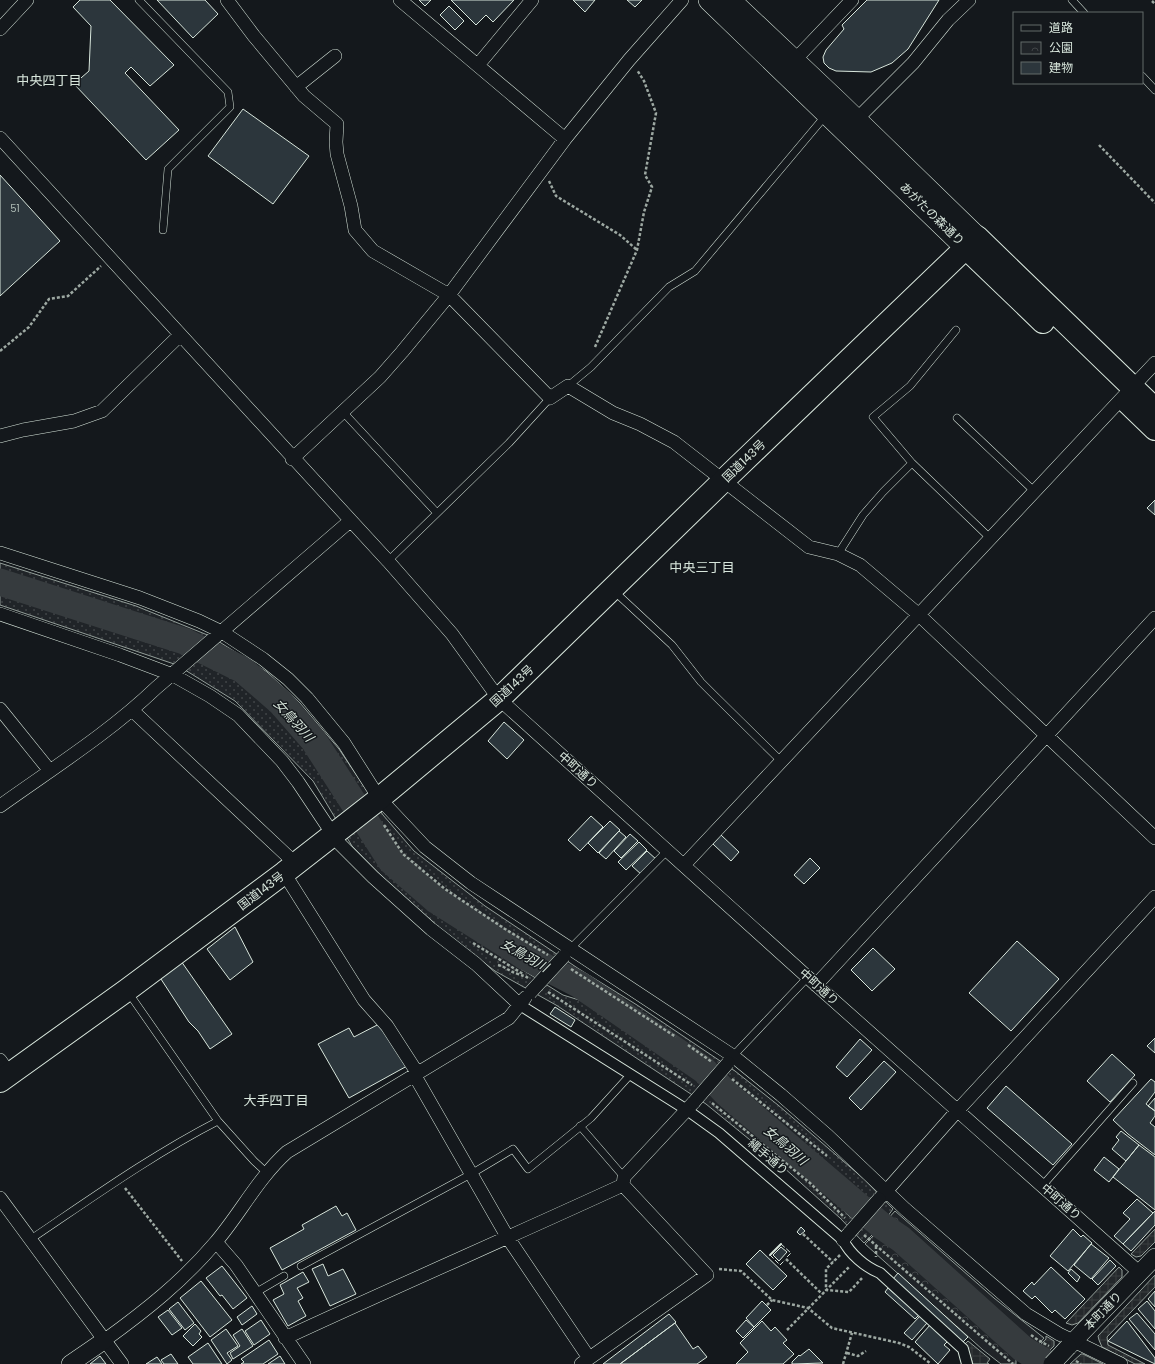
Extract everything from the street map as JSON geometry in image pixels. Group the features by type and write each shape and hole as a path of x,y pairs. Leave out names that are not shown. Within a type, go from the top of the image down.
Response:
{"highway":[{"name":"あがたの森通り","path":"972,242 1127,392 1155,429"},
{"name":"国道143号","path":"3,1072 127,990 290,869 377,800 499,699 972,242"},
{"name":"あがたの森通り","path":"1127,392 1155,409"}],"main road":[{"name":"あがたの森通り","path":"709,0 789,67 972,242"},
{"name":"あがたの森通り","path":"730,0 789,67"}],"street":[{"path":"0,29 28,0"},
{"path":"227,0 296,87 336,124 337,154 351,206 355,230 373,251 449,295 550,398 568,386 613,413 640,424 674,442 809,547 838,554 860,565 918,614 1155,838"},
{"path":"400,0 566,139"},
{"path":"478,65 532,0"},
{"path":"292,458 380,377 449,295 543,168 629,60 682,0"},
{"path":"789,67 852,0"},
{"path":"851,125 913,63 948,20 969,0"},
{"path":"296,87 335,56"},
{"name":"中町通り","path":"0,138 388,561 452,634 499,699 957,1111 1140,1273"},
{"path":"0,436 23,430 74,421 102,411 180,335"},
{"path":"684,865 1155,363"},
{"path":"0,806 133,710 156,688 176,673 350,521"},
{"path":"0,553 140,598 199,621 263,659 288,679 307,698 344,743 377,800 425,847 467,881 541,931 567,957 726,1062 804,1116 883,1195 1026,1314 1071,1344 1121,1364"},
{"path":"0,614 176,673 238,715 282,761 336,833 373,877 476,964 520,1005"},
{"path":"812,981 1047,735 1155,618"},
{"path":"0,709 50,771"},
{"path":"133,710 290,869 364,1000 387,1026 417,1075 508,1238 586,1362 707,1274 623,1181"},
{"path":"847,1240 883,1195 957,1111 1155,897"},
{"path":"70,1364 105,1340 162,1296 190,1271 216,1242 267,1173 287,1152 417,1075 509,1018 530,993 567,957"},
{"name":"縄手通り","path":"520,1005 631,1074 691,1106 719,1133 847,1240 858,1258 870,1269 880,1273 963,1349 967,1364"},
{"path":"285,1338 394,1287 508,1238 623,1181 691,1106 726,1062"},
{"path":"2,1204 31,1239 122,1364"},
{"path":"216,1242 236,1266 304,1364"},
{"name":"本町通り","path":"1052,1364 1155,1257"}],"lane":[{"path":"139,0 228,92 230,107 168,169 163,230"},
{"path":"1072,0 1083,12"},
{"path":"1143,77 1155,90"},
{"path":"568,386 591,367 669,287 694,271 833,108"},
{"path":"956,330 910,386 873,416 912,463 990,538"},
{"path":"388,561 436,512 509,443 550,398"},
{"path":"343,412 436,512"},
{"path":"957,418 1034,491"},
{"path":"838,554 863,514 912,463"},
{"path":"613,589 672,645 714,695 781,761"},
{"path":"567,957 667,851"},
{"path":"726,1062 812,981"},
{"path":"127,990 218,1121 254,1162 267,1173"},
{"path":"301,1266 471,1174 513,1149 528,1169 591,1118 631,1074"},
{"path":"1042,1186 1133,1083"},
{"path":"31,1239 119,1180 188,1137 218,1121"},
{"path":"580,1126 623,1181"},
{"path":"255,1293 284,1276"}],"path":[{"path":"1151,0 1155,4"},
{"path":"591,367 596,344 637,250 644,212 652,187 645,175 656,112 644,81 629,60"},
{"path":"1099,145 1155,203"},
{"path":"543,168 556,196 620,235 637,250"},
{"path":"0,351 29,326 49,299 68,296 103,264"},
{"path":"383,823 403,854 445,889 549,956"},
{"path":"472,942 523,974"},
{"path":"567,957 680,1039"},
{"path":"495,965 504,966 519,975"},
{"path":"556,998 694,1086"},
{"path":"686,1043 726,1062"},
{"path":"730,1078 831,1160"},
{"path":"119,1180 190,1271"},
{"path":"803,1234 833,1262"},
{"path":"826,1290 826,1270 847,1240"},
{"path":"876,1246 876,1260"},
{"path":"786,1330 858,1258"},
{"path":"786,1259 822,1294"},
{"path":"707,1274 719,1269 741,1271 772,1300 808,1308 832,1328 899,1343 909,1347 931,1364"},
{"path":"826,1290 849,1292 870,1269"},
{"path":"768,1304 772,1300"},
{"path":"844,1364 852,1333"},
{"path":"847,1353 858,1356 866,1351"}],"green space":[{"path":"0,563 136,606 210,636 267,672 300,703 339,749 383,815 414,851 485,906 735,1071 778,1105 864,1179 893,1209 885,1220 863,1206 728,1091 707,1070 644,1024 575,978 529,954 439,896 396,858 376,821 361,803 319,739 284,700 244,666 218,653 152,628 0,578"},
{"path":"0,587 205,654 250,681 282,709 310,743 342,798 354,825 400,883 518,967 563,995 592,1004 634,1028 702,1081 714,1096 814,1178 849,1216 873,1234 864,1243 840,1218 782,1166 706,1104 556,1005 495,971 442,931 393,888 352,846 313,781 235,701 177,665 0,605"},
{"path":"895,1211 994,1298 1044,1338 1036,1347 1013,1329 930,1252 886,1221"},
{"path":"875,1234 887,1241 913,1265 929,1272 971,1313 986,1331 1016,1359 1016,1364 1001,1364 983,1350 865,1244"}],"shaded area":[{"path":"1155,1229 1155,1242 1141,1256 1136,1257 1131,1254"},
{"path":"1119,1267 1122,1270 1122,1277 1078,1323 1072,1325 1066,1323"},
{"path":"1155,1275 1155,1287 1107,1337 1108,1345 1145,1364 1135,1364 1102,1347 1098,1336"},
{"path":"1046,1336 1054,1341 1054,1346 1036,1364 1022,1364 1046,1339"},
{"path":"968,1341 990,1359 987,1363 989,1364 973,1364 968,1349 964,1345"},
{"path":"1081,1354 1083,1354 1103,1364 1070,1364"}],"building":[{"path":"80,0 110,0 174,65 150,86 131,67 125,73 179,130 146,160 74,84 89,71 91,26 73,7"},
{"path":"157,0 205,0 218,14 193,38"},
{"path":"419,0 431,0 425,6"},
{"path":"451,0 514,0 493,22 486,15 476,25"},
{"path":"573,0 595,0 585,12"},
{"path":"627,0 642,0 635,7"},
{"path":"867,0 939,0 908,49 892,63 871,72 836,71 829,68 824,63 823,57 826,50 844,29 842,25"},
{"path":"449,6 464,21 455,30 440,15"},
{"path":"243,109 309,156 273,204 208,156"},
{"path":"0,175 60,241 0,296"},
{"path":"1155,500 1155,515 1147,508"},
{"path":"504,722 524,740 507,759 488,741"},
{"path":"591,816 603,827 580,851 568,840"},
{"path":"610,821 620,830 598,853 588,843"},
{"path":"619,831 626,837 606,859 599,853"},
{"path":"630,834 638,841 621,858 614,851"},
{"path":"721,835 739,852 731,861 713,844"},
{"path":"639,842 647,850 626,870 618,862"},
{"path":"647,851 657,860 642,875 632,866"},
{"path":"810,858 820,868 804,884 794,875"},
{"path":"235,927 253,962 230,980 207,949"},
{"path":"1017,941 1059,979 1011,1031 969,993"},
{"path":"873,948 895,969 872,991 851,970"},
{"path":"181,961 232,1034 210,1049 198,1031 189,1022 159,976"},
{"path":"555,1007 575,1020 571,1027 550,1014"},
{"path":"381,1023 407,1066 349,1098 318,1044 349,1028 354,1037"},
{"path":"1155,1038 1155,1053 1147,1046"},
{"path":"860,1039 872,1050 847,1077 836,1067"},
{"path":"1112,1054 1135,1075 1110,1102 1087,1081"},
{"path":"884,1061 896,1072 861,1110 849,1098"},
{"path":"1151,1079 1155,1082 1155,1092 1146,1104 1155,1111 1155,1116 1150,1123 1155,1127 1155,1155 1113,1120"},
{"path":"1006,1086 1072,1144 1053,1165 987,1108"},
{"path":"1155,1098 1155,1111 1148,1106"},
{"path":"1121,1131 1139,1145 1126,1161 1112,1149 1119,1140 1116,1137"},
{"path":"1139,1145 1155,1157 1155,1210 1113,1177"},
{"path":"1104,1157 1119,1169 1109,1182 1094,1170"},
{"path":"1137,1199 1153,1213 1123,1244 1114,1236 1130,1219 1123,1213"},
{"path":"336,1206 342,1216 347,1213 356,1230 282,1270 270,1248 304,1229 302,1225"},
{"path":"1155,1211 1155,1225 1131,1251 1123,1244"},
{"path":"801,1227 805,1231 800,1235 797,1232"},
{"path":"1073,1229 1081,1237 1083,1235 1092,1243 1068,1271 1050,1256"},
{"path":"1091,1244 1109,1258 1091,1279 1074,1265"},
{"path":"781,1247 787,1252 779,1261 773,1255"},
{"path":"760,1250 787,1276 773,1290 746,1264"},
{"path":"1110,1260 1116,1266 1098,1285 1092,1279"},
{"path":"323,1264 328,1276 343,1269 356,1294 330,1306 312,1269"},
{"path":"222,1266 247,1298 233,1309 222,1295 220,1296 206,1278"},
{"path":"1051,1267 1085,1299 1065,1319 1055,1310 1052,1313 1035,1296 1032,1299 1023,1291 1032,1282 1034,1285"},
{"path":"1071,1269 1080,1277 1077,1282 1068,1273"},
{"path":"303,1272 309,1282 297,1288 303,1298 298,1301 306,1316 288,1326 273,1300 284,1294 280,1285"},
{"path":"898,1273 968,1337 963,1342 893,1279"},
{"path":"201,1281 232,1320 210,1337 180,1298"},
{"path":"888,1288 919,1315 915,1319 885,1292"},
{"path":"1155,1291 1155,1307 1148,1299"},
{"path":"762,1301 771,1310 754,1327 746,1318"},
{"path":"1147,1301 1155,1311 1155,1329 1138,1309"},
{"path":"178,1302 194,1323 185,1330 169,1309"},
{"path":"252,1306 257,1314 242,1325 237,1317"},
{"path":"168,1310 182,1328 172,1335 158,1317"},
{"path":"1137,1313 1155,1334 1155,1350 1129,1319"},
{"path":"669,1314 676,1322 675,1323 620,1364 603,1364"},
{"path":"920,1316 927,1323 912,1340 904,1333"},
{"path":"261,1320 270,1334 254,1345 245,1331"},
{"path":"746,1320 754,1327 743,1338 736,1331"},
{"path":"762,1321 771,1331 775,1327 787,1340 783,1343 794,1354 783,1364 736,1364 748,1352 740,1343"},
{"path":"1127,1321 1155,1358 1155,1364 1108,1341"},
{"path":"675,1323 693,1349 698,1346 707,1357 697,1364 620,1364"},
{"path":"195,1324 201,1331 199,1334 202,1337 193,1346 183,1336"},
{"path":"930,1325 948,1341 944,1345 950,1350 938,1364 915,1342"},
{"path":"226,1329 238,1346 227,1353 232,1360 227,1364 211,1340"},
{"path":"242,1329 253,1346 233,1359 230,1353 240,1346 233,1335"},
{"path":"269,1340 278,1354 263,1364 241,1364 244,1362 241,1359"},
{"path":"208,1343 222,1364 193,1364 188,1357"},
{"path":"809,1349 823,1363 792,1364 792,1362 799,1355 800,1356"},
{"path":"171,1354 178,1364 164,1364 161,1360"},
{"path":"100,1356 106,1364 90,1364"},
{"path":"280,1356 285,1364 268,1364"},
{"path":"157,1357 162,1364 146,1364"}],"waterway":[{"name":"女鳥羽川","path":"0,582 184,641 243,670 280,702 314,741 391,861 436,900 526,957 580,985 704,1070 726,1093 882,1226 901,1239 1023,1349 1048,1364"}],"fence":[{"path":"781,1244 791,1253 786,1258"},
{"path":"770,1255 780,1265 785,1260"}],"wall":[{"path":"770,1255 781,1244"}],"district":[{"name":"中央四丁目","path":"49,80"},
{"name":"中央三丁目","path":"702,567"},
{"name":"大手四丁目","path":"276,1100"}]}
